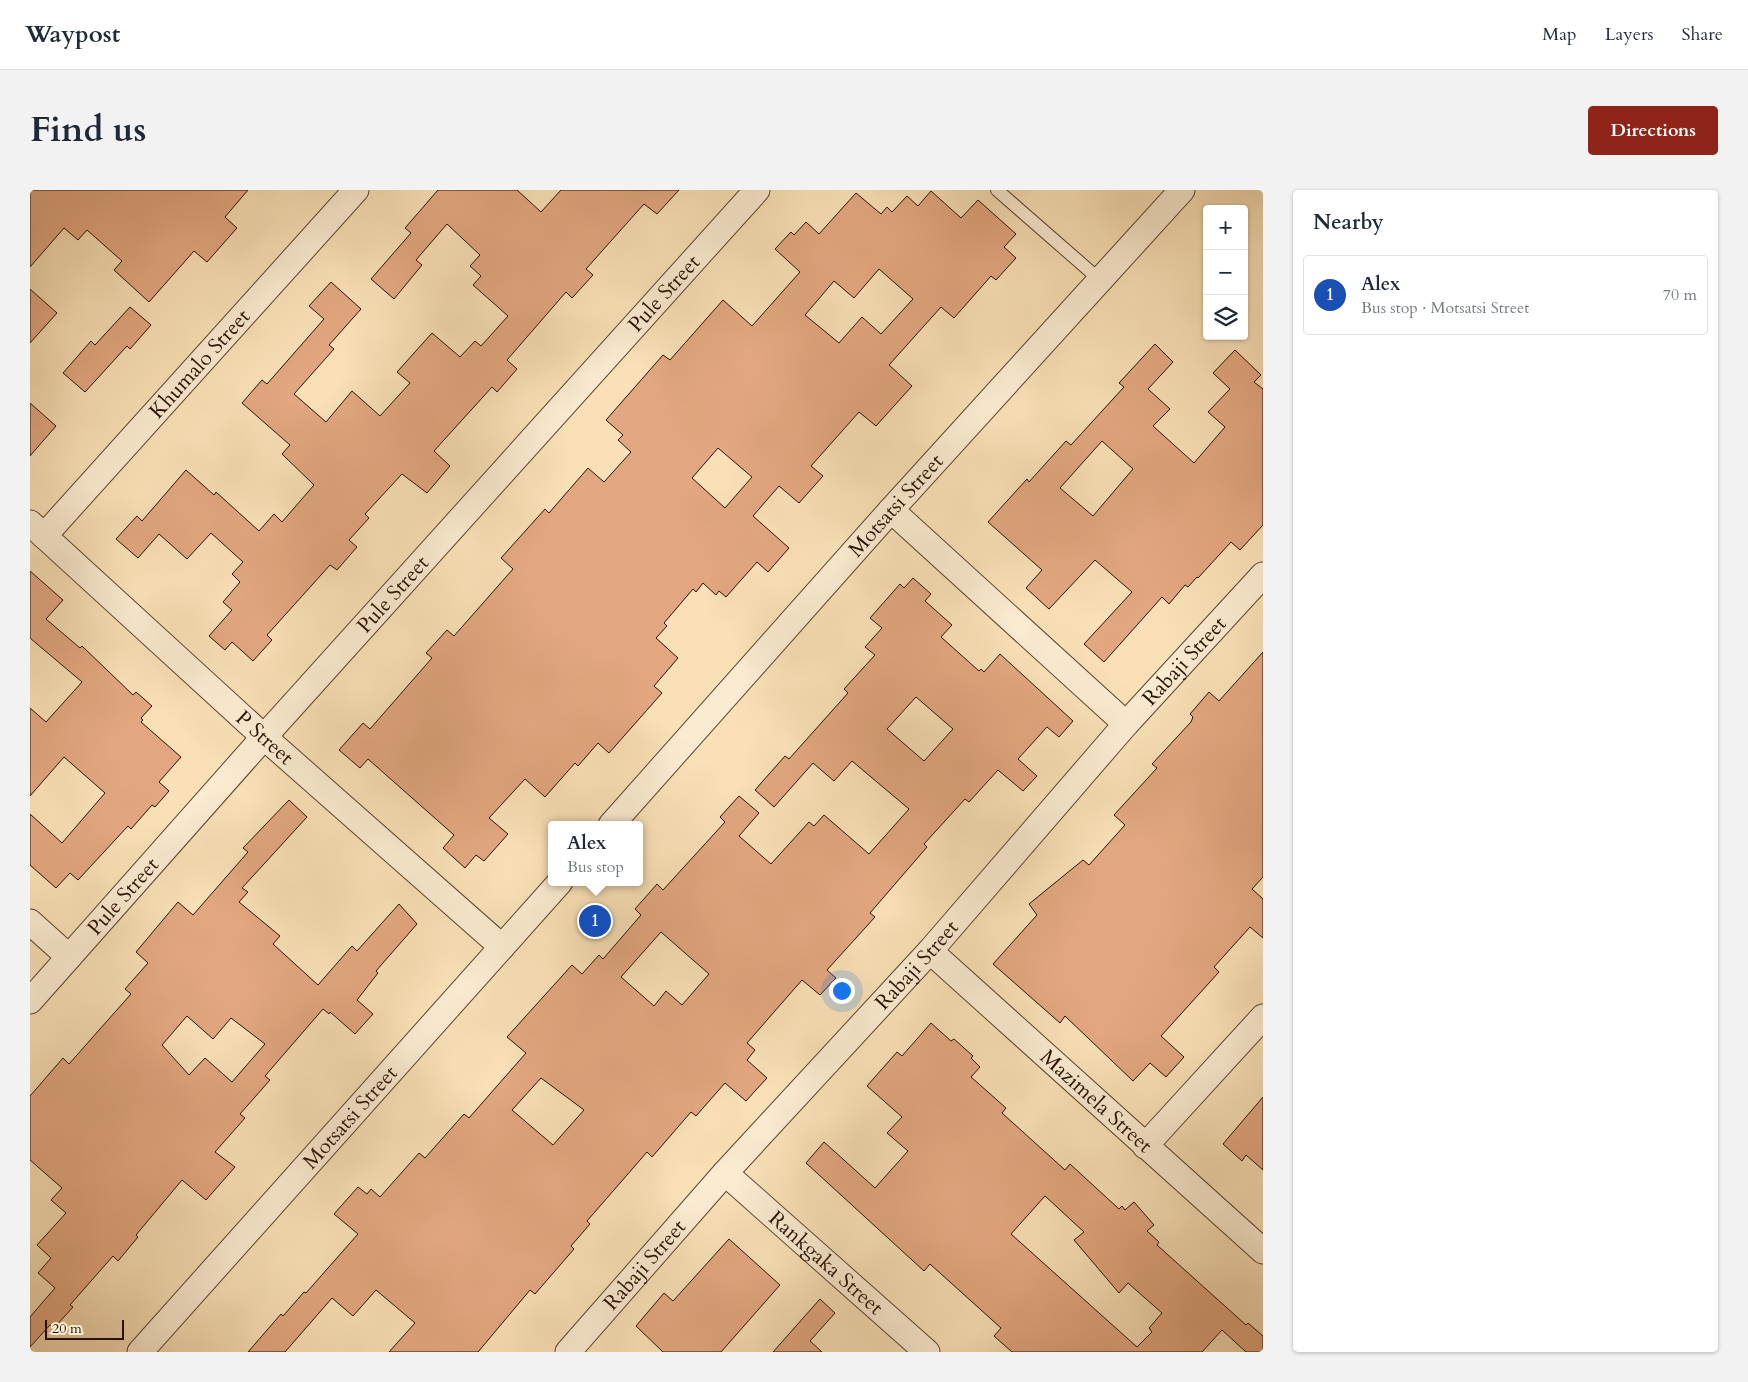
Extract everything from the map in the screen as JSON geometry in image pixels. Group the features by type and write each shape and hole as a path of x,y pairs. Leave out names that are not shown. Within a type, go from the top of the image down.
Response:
{"street":[{"name":"Khumalo Street","path":"37,530 356,190"},
{"name":"Pule Street","path":"30,1001 264,737 758,190"},
{"name":"Motsatsi Street","path":"615,821 891,510 1182,190"},
{"path":"891,510 1126,724"},
{"name":"P Street","path":"37,530 264,737 502,947"},
{"name":"Rabaji Street","path":"568,1352 725,1173 930,952 1126,724 1263,575"},
{"name":"Motsatsi Street","path":"140,1352 556,886"},
{"path":"30,922 70,957"},
{"name":"Mazimela Street","path":"930,952 1263,1251"},
{"path":"1145,1146 1263,1017"},
{"name":"Rankgaka Street","path":"725,1173 927,1352"}],"lane":[{"path":"997,190 1100,280"}],"building":[{"path":"30,190 248,190 225,217 237,228 207,262 194,251 149,302 114,270 122,261 87,230 78,240 64,228 30,267"},
{"path":"438,190 517,190 541,212 561,190 679,190 657,214 644,204 586,269 593,275 572,298 566,292 507,360 517,369 497,392 492,387 434,451 450,466 427,493 402,474 365,514 369,518 349,540 357,547 337,570 330,565 267,635 272,640 253,661 232,642 225,650 209,636 232,610 223,602 240,582 232,574 243,562 211,533 187,559 159,534 138,558 116,539 137,516 142,521 186,470 214,495 216,492 259,531 274,514 282,522 314,485 282,454 290,445 242,403 262,380 267,384 324,319 309,306 331,282 361,309 329,345 334,349 294,394 326,422 352,391 380,416 410,383 397,372 432,333 460,357 475,341 481,346 508,316 473,285 481,276 470,266 480,255 447,224 416,260 422,265 394,299 371,279 411,233 405,228"},
{"path":"931,191 961,218 978,200 1016,234 1004,247 1016,258 996,280 991,276 954,318 941,307 889,365 912,386 876,426 859,412 811,466 823,476 799,503 779,486 753,516 789,548 768,572 757,562 726,597 719,591 716,595 703,583 696,592 693,589 664,623 667,626 656,638 678,658 654,686 662,693 609,753 598,743 578,766 575,763 545,797 525,779 489,818 508,834 484,861 476,855 465,868 443,848 454,835 368,759 360,768 339,750 363,723 370,729 432,658 426,653 447,630 454,636 513,569 501,558 545,509 549,513 588,468 604,482 631,452 618,440 623,435 606,420 663,355 670,360 723,300 752,326 800,272 775,249 791,232 794,235 806,222 819,234 856,193 881,214 887,207 892,212 907,196 918,206","holes":["879,269 913,299 881,334 862,317 839,343 805,315 834,281 854,298","718,448 752,477 725,508 692,478"]},
{"path":"30,289 57,313 30,343"},
{"path":"130,307 151,325 130,349 127,346 85,392 63,373 91,341 95,345"},
{"path":"1155,344 1173,362 1148,389 1170,409 1153,426 1194,463 1225,427 1208,412 1230,389 1213,373 1235,350 1261,375 1254,382 1263,389 1263,525 1240,550 1231,542 1198,578 1188,587 1185,585 1169,604 1162,597 1104,662 1084,644 1132,592 1095,560 1049,609 1026,588 1042,570 988,522 1027,479 1029,482 1066,441 1071,445 1124,387 1119,383","holes":["1102,441 1133,469 1093,516 1060,488"]},
{"path":"30,403 56,426 30,456"},
{"path":"30,571 63,600 46,619 80,648 82,646 133,695 136,692 152,706 141,718 143,720 141,722 181,757 159,782 169,791 155,807 152,805 131,829 128,826 78,880 70,873 56,888 30,865 30,814 62,843 105,793 64,757 30,796 30,708 46,722 82,682 30,638"},
{"path":"913,578 931,594 925,601 952,625 941,637 979,671 981,669 984,672 1000,654 1073,721 1059,737 1047,727 1018,759 1037,776 1023,791 998,770 969,802 965,799 924,844 927,847 870,913 875,917 827,970 836,978 820,995 802,980 747,1043 755,1050 747,1060 767,1078 746,1101 725,1083 696,1116 691,1112 652,1157 647,1152 587,1221 590,1224 571,1246 574,1249 535,1294 530,1290 478,1352 389,1352 415,1323 376,1290 353,1316 332,1298 285,1352 248,1352 281,1314 283,1316 304,1292 306,1293 358,1234 334,1214 358,1187 367,1194 371,1189 380,1197 419,1153 425,1158 464,1114 469,1118 526,1053 507,1037 572,965 582,974 599,955 603,959 641,915 635,909 657,884 663,890 725,822 720,817 739,796 759,813 739,836 771,864 809,822 814,826 824,815 869,854 909,809 852,761 834,781 813,763 774,807 755,790 785,756 789,759 848,693 844,689 875,655 865,647 882,628 870,618 900,584 904,588","holes":["916,697 953,729 924,761 887,729","661,932 709,974 682,1005 666,991 654,1006 621,977","541,1078 584,1110 553,1145 512,1110"]},
{"path":"1263,652 1263,877 1252,889 1263,899 1263,938 1250,927 1214,967 1219,972 1161,1036 1184,1057 1166,1077 1150,1063 1133,1081 1065,1016 1060,1023 993,964 1037,915 1029,904 1083,860 1089,865 1125,825 1114,815 1157,768 1152,764 1191,722 1193,717 1190,714 1209,692 1219,701"},
{"path":"289,800 307,817 242,888 248,892 239,902 280,936 273,944 318,985 352,946 357,951 399,904 417,924 376,971 378,973 357,1000 373,1014 355,1034 330,1012 329,1014 323,1009 265,1076 270,1080 240,1114 245,1118 215,1152 235,1167 206,1200 182,1180 136,1235 138,1237 118,1261 113,1256 70,1305 73,1307 54,1328 50,1325 30,1347 30,1317 55,1288 38,1273 51,1258 37,1245 66,1213 51,1200 62,1188 30,1160 30,1096 63,1058 69,1064 131,994 125,989 148,963 136,952 178,902 193,915 248,852 243,848","holes":["187,1016 213,1039 231,1018 265,1044 232,1082 205,1058 189,1075 162,1045"]},
{"path":"931,1023 951,1041 954,1039 973,1056 971,1058 980,1067 971,1077 1006,1108 1002,1113 1065,1170 1070,1164 1119,1209 1122,1206 1125,1210 1134,1202 1154,1225 1147,1231 1159,1242 1157,1245 1246,1325 1248,1323 1263,1336 1263,1352 1246,1352 1222,1330 1202,1352 1012,1352 994,1336 1001,1328 930,1264 924,1271 806,1163 824,1142 875,1188 908,1151 887,1133 902,1117 867,1086 897,1052 902,1056","holes":["1045,1196 1084,1232 1074,1240 1119,1293 1128,1283 1162,1313 1149,1328 1152,1332 1137,1347 1011,1234"]},
{"path":"1263,1097 1263,1170 1246,1155 1242,1161 1223,1144"},
{"path":"729,1239 780,1285 721,1352 663,1352 636,1326 664,1293 673,1301"},
{"path":"820,1299 835,1313 810,1341 822,1352 773,1352"}],"place":[{"name":"Alex","path":"595,921"}]}
